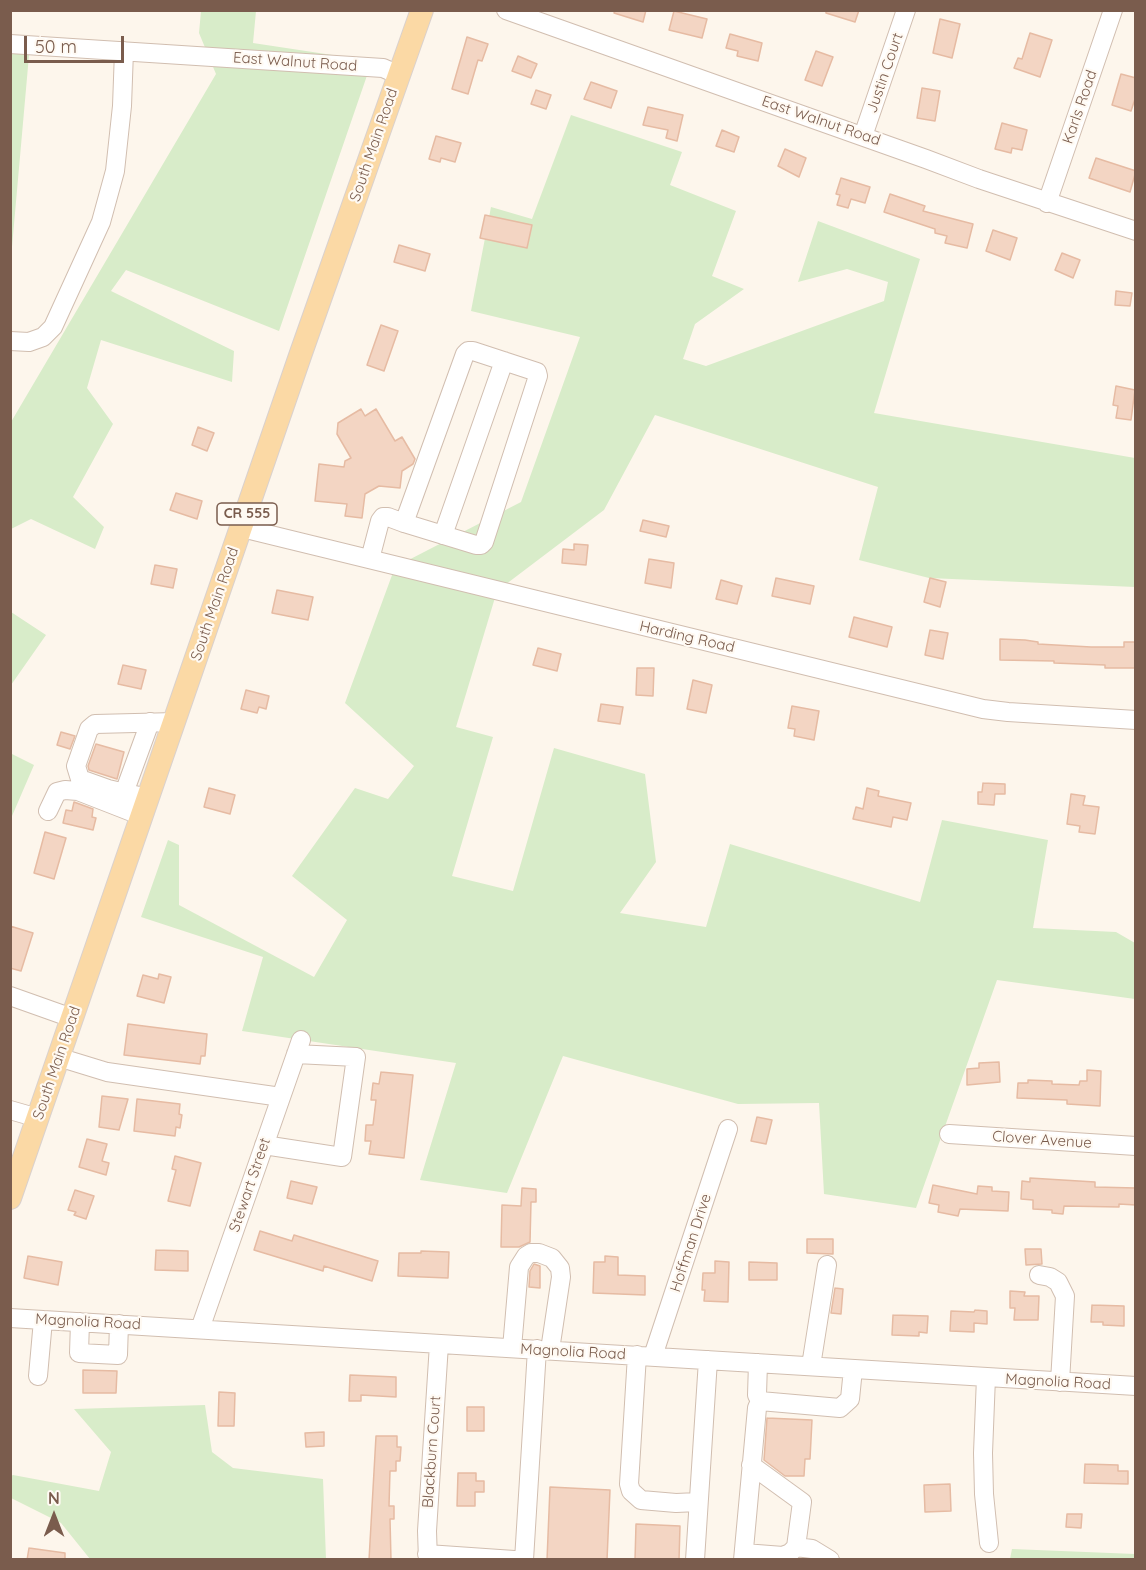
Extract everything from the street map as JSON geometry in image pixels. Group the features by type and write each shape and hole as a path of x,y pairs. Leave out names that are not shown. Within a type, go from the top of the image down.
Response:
{"main road":[{"name":"South Main Road","path":"10,1198 422,10"}],"street":[{"name":"East Walnut Road","path":"506,10 1047,202 1136,231"},
{"name":"Justin Court","path":"863,136 906,10"},
{"name":"Karls Road","path":"1047,202 1113,10"},
{"name":"East Walnut Road","path":"10,44 383,68 399,75"},
{"path":"10,341 29,342 43,336 53,327 101,222 115,171 122,106 124,51"},
{"path":"370,559 380,521 383,518 477,545 484,542 538,376 537,372 473,351 465,354 405,523"},
{"path":"443,535 504,361"},
{"name":"Harding Road","path":"242,528 983,709 1136,720"},
{"path":"124,793 150,722"},
{"path":"145,807 124,793 80,779 76,766 88,729 95,724 174,722"},
{"path":"48,811 57,792 64,790 78,791 145,807"},
{"path":"10,996 72,1018"},
{"name":"Stewart Street","path":"200,1329 298,1047 356,1057 342,1157 264,1145"},
{"path":"58,1057 107,1072 281,1097"},
{"path":"10,1110 38,1118"},
{"name":"Hoffman Drive","path":"698,1502 641,1500 631,1491 629,1484 645,1356 728,1129"},
{"name":"Clover Avenue","path":"949,1134 1136,1146"},
{"path":"512,1348 519,1267 526,1256 539,1252 552,1258 560,1268 561,1277 544,1350 524,1560"},
{"path":"812,1366 827,1265"},
{"path":"1039,1275 1050,1276 1058,1282 1065,1296 1060,1382"},
{"name":"Magnolia Road","path":"10,1318 1136,1386"},
{"path":"38,1376 43,1320"},
{"path":"80,1322 79,1353 118,1355 119,1324"},
{"name":"Blackburn Court","path":"428,1557 427,1531 439,1344"},
{"path":"695,1560 708,1360"},
{"path":"752,1465 802,1502 796,1547 783,1556 743,1556 757,1408 760,1401 757,1395 758,1363"},
{"path":"760,1401 840,1408 850,1399 853,1369"},
{"path":"986,1377 983,1454 989,1543"},
{"path":"796,1547 812,1550 830,1560"},
{"path":"428,1557 514,1560"}],"green space":[{"path":"201,11 256,11 253,43 372,61 279,331 126,270 111,291 234,351 232,382 101,340 87,388 113,424 73,497 104,527 95,549 31,519 11,529 11,422 216,74 199,33"},
{"path":"10,44 30,44 11,258"},
{"path":"571,115 682,152 670,185 736,211 712,276 744,289 695,324 683,359 706,366 884,301 888,282 847,269 798,282 818,221 920,259 874,413 1135,458 1135,587 929,578 859,560 878,487 655,415 604,510 497,591 456,727 493,737 452,876 513,891 554,748 645,774 656,862 620,913 706,927 730,844 920,902 942,820 1048,840 1033,928 1116,932 1135,943 1135,999 997,980 916,1208 824,1194 819,1103 738,1104 563,1056 507,1193 420,1180 456,1063 242,1031 263,957 141,917 168,840 179,845 179,905 314,977 347,920 292,876 355,788 388,799 414,766 345,703 395,567 521,502 580,337 471,311 491,207 532,219"},
{"path":"11,612 46,635 11,685"},
{"path":"10,753 34,765 12,816 10,816"},
{"path":"205,1405 212,1452 233,1468 323,1479 326,1559 90,1559 61,1523 11,1498 11,1476 13,1475 99,1491 111,1452 74,1409"},
{"path":"1012,1549 1135,1554 1135,1559 1010,1559"}],"building":[{"path":"615,10 646,10 643,22 614,13"},
{"path":"826,10 859,10 855,22 826,13"},
{"path":"674,11 707,19 702,38 669,30"},
{"path":"940,19 960,24 952,58 933,53"},
{"path":"1030,33 1052,40 1040,77 1014,68 1018,58 1022,59"},
{"path":"730,34 762,43 758,61 737,56 738,51 726,48"},
{"path":"467,37 488,44 482,61 478,60 468,94 452,89"},
{"path":"816,51 833,57 822,86 805,80"},
{"path":"518,56 537,64 531,78 512,71"},
{"path":"1121,74 1136,78 1136,96 1131,111 1112,105"},
{"path":"591,82 617,91 611,108 584,99"},
{"path":"922,88 940,91 935,121 917,118"},
{"path":"536,90 551,95 546,109 531,104"},
{"path":"648,107 683,115 677,141 666,138 668,130 643,125"},
{"path":"1002,123 1027,130 1022,150 1012,148 1011,153 995,149"},
{"path":"722,130 739,137 734,152 716,146"},
{"path":"436,136 461,143 455,162 441,158 440,162 429,159"},
{"path":"785,149 806,158 799,177 778,166"},
{"path":"1096,158 1136,171 1130,192 1089,178"},
{"path":"841,178 870,187 865,203 851,199 848,208 837,205 840,195 836,194"},
{"path":"890,194 925,206 923,211 973,224 967,248 945,243 947,236 935,233 935,229 884,212"},
{"path":"485,215 532,225 527,248 480,238"},
{"path":"993,230 1017,238 1010,260 986,251"},
{"path":"399,245 430,254 425,271 394,262"},
{"path":"1062,253 1080,260 1073,278 1055,270"},
{"path":"1116,291 1132,293 1130,306 1115,305"},
{"path":"381,325 398,331 384,371 367,365"},
{"path":"1116,386 1135,390 1131,420 1116,418 1118,406 1113,405"},
{"path":"361,409 365,416 376,409 395,441 402,437 415,459 413,464 402,471 400,488 379,486 365,494 362,518 345,516 347,504 315,501 319,464 344,467 345,461 351,458 337,434 338,423"},
{"path":"198,427 214,433 207,451 192,445"},
{"path":"176,493 202,501 197,519 170,510"},
{"path":"643,520 669,526 666,537 640,531"},
{"path":"574,544 588,545 586,565 562,563 563,549 574,550"},
{"path":"649,559 674,563 671,588 645,583"},
{"path":"155,565 177,569 173,588 151,584"},
{"path":"776,578 814,586 810,604 772,596"},
{"path":"930,578 946,582 940,607 924,602"},
{"path":"721,580 742,586 737,604 716,599"},
{"path":"277,590 313,597 308,620 272,613"},
{"path":"854,617 892,627 887,647 849,637"},
{"path":"930,630 948,633 943,659 925,655"},
{"path":"1000,639 1091,647 1124,647 1124,642 1136,642 1136,668 1105,668 1105,665 1054,663 1054,661 1000,660"},
{"path":"538,648 561,654 557,671 533,665"},
{"path":"123,665 146,670 141,689 118,684"},
{"path":"637,668 654,668 653,696 636,695"},
{"path":"693,680 712,685 706,713 687,709"},
{"path":"246,690 269,696 266,709 259,707 257,713 241,709"},
{"path":"601,704 623,707 620,724 598,721"},
{"path":"792,706 819,711 814,740 794,736 795,729 788,728"},
{"path":"61,732 75,736 70,749 57,745"},
{"path":"96,744 124,752 117,779 89,770 88,766"},
{"path":"983,783 1005,784 1005,794 995,794 994,805 978,804 978,792 982,792"},
{"path":"209,788 235,795 230,814 204,807"},
{"path":"867,788 879,791 878,796 911,803 907,820 893,817 891,827 853,819 856,807 863,809"},
{"path":"1071,794 1085,796 1083,805 1099,807 1095,834 1079,832 1080,826 1067,824"},
{"path":"74,802 93,809 92,817 96,818 93,830 63,823 66,810 72,811"},
{"path":"45,832 66,838 54,879 34,873"},
{"path":"10,926 33,933 21,971 10,968"},
{"path":"159,974 171,977 164,1003 137,996 143,975 158,979"},
{"path":"128,1024 207,1034 205,1056 201,1056 200,1064 124,1055"},
{"path":"999,1062 1000,1082 967,1085 967,1069 979,1068 979,1063"},
{"path":"1087,1070 1101,1071 1100,1106 1067,1104 1067,1100 1017,1098 1018,1083 1028,1083 1028,1080 1079,1085 1080,1081 1087,1081"},
{"path":"381,1072 413,1075 404,1158 369,1154 371,1141 365,1141 366,1125 373,1125 376,1100 371,1100 373,1083 379,1084"},
{"path":"102,1096 128,1099 119,1130 99,1127"},
{"path":"137,1099 180,1104 179,1114 182,1115 180,1128 176,1127 175,1136 134,1131"},
{"path":"757,1117 772,1120 766,1144 751,1141"},
{"path":"87,1139 107,1144 102,1161 109,1163 106,1175 79,1167"},
{"path":"175,1156 201,1163 190,1206 168,1201 176,1170 172,1169"},
{"path":"1030,1178 1095,1182 1095,1187 1136,1188 1136,1205 1064,1206 1063,1214 1052,1213 1052,1210 1033,1209 1033,1200 1021,1199 1022,1181 1030,1182"},
{"path":"291,1181 317,1187 312,1204 287,1198"},
{"path":"933,1185 977,1194 978,1186 992,1187 992,1191 1009,1192 1008,1211 960,1209 958,1216 938,1212 939,1205 929,1203"},
{"path":"522,1188 536,1189 536,1202 531,1202 530,1242 519,1247 501,1247 502,1205 521,1206"},
{"path":"75,1190 94,1196 86,1219 68,1210"},
{"path":"260,1231 292,1241 294,1235 378,1261 372,1281 324,1266 323,1271 254,1250"},
{"path":"807,1239 833,1239 833,1254 807,1253"},
{"path":"1025,1249 1041,1249 1042,1264 1026,1265"},
{"path":"156,1250 188,1251 188,1271 155,1270"},
{"path":"421,1251 449,1252 448,1278 398,1276 399,1253 421,1253"},
{"path":"28,1256 62,1262 58,1285 24,1278"},
{"path":"605,1256 618,1257 618,1275 645,1276 645,1295 593,1293 594,1262 605,1262"},
{"path":"715,1261 729,1262 728,1302 704,1301 703,1273 715,1273"},
{"path":"749,1262 777,1263 777,1280 749,1280"},
{"path":"534,1264 540,1266 540,1288 529,1287 530,1271"},
{"path":"835,1288 843,1289 841,1314 831,1313"},
{"path":"1010,1291 1025,1292 1024,1296 1039,1296 1038,1320 1014,1320 1015,1308 1010,1308"},
{"path":"1092,1305 1124,1306 1124,1326 1091,1322"},
{"path":"975,1310 987,1311 987,1324 974,1323 974,1332 950,1331 951,1311 974,1312"},
{"path":"893,1315 928,1316 927,1333 919,1332 919,1336 892,1335"},
{"path":"83,1370 117,1371 116,1393 83,1393"},
{"path":"350,1375 396,1377 396,1397 361,1395 361,1401 349,1401"},
{"path":"219,1392 235,1393 234,1426 218,1426"},
{"path":"467,1407 484,1407 484,1431 467,1431"},
{"path":"767,1418 812,1420 810,1459 805,1459 804,1476 785,1476 764,1460"},
{"path":"324,1432 324,1446 306,1447 305,1433"},
{"path":"376,1436 397,1436 397,1447 401,1447 400,1461 396,1461 396,1471 390,1471 389,1506 394,1506 394,1519 390,1519 391,1560 369,1560"},
{"path":"1085,1464 1118,1465 1118,1471 1128,1471 1128,1484 1084,1483"},
{"path":"458,1473 476,1473 476,1481 484,1481 484,1492 475,1492 475,1506 457,1506"},
{"path":"950,1484 951,1511 925,1512 924,1485"},
{"path":"550,1487 610,1490 607,1560 547,1560"},
{"path":"1067,1514 1082,1514 1081,1528 1066,1527"},
{"path":"636,1524 680,1526 679,1560 635,1560"},
{"path":"29,1548 65,1553 65,1560 27,1560"}]}
